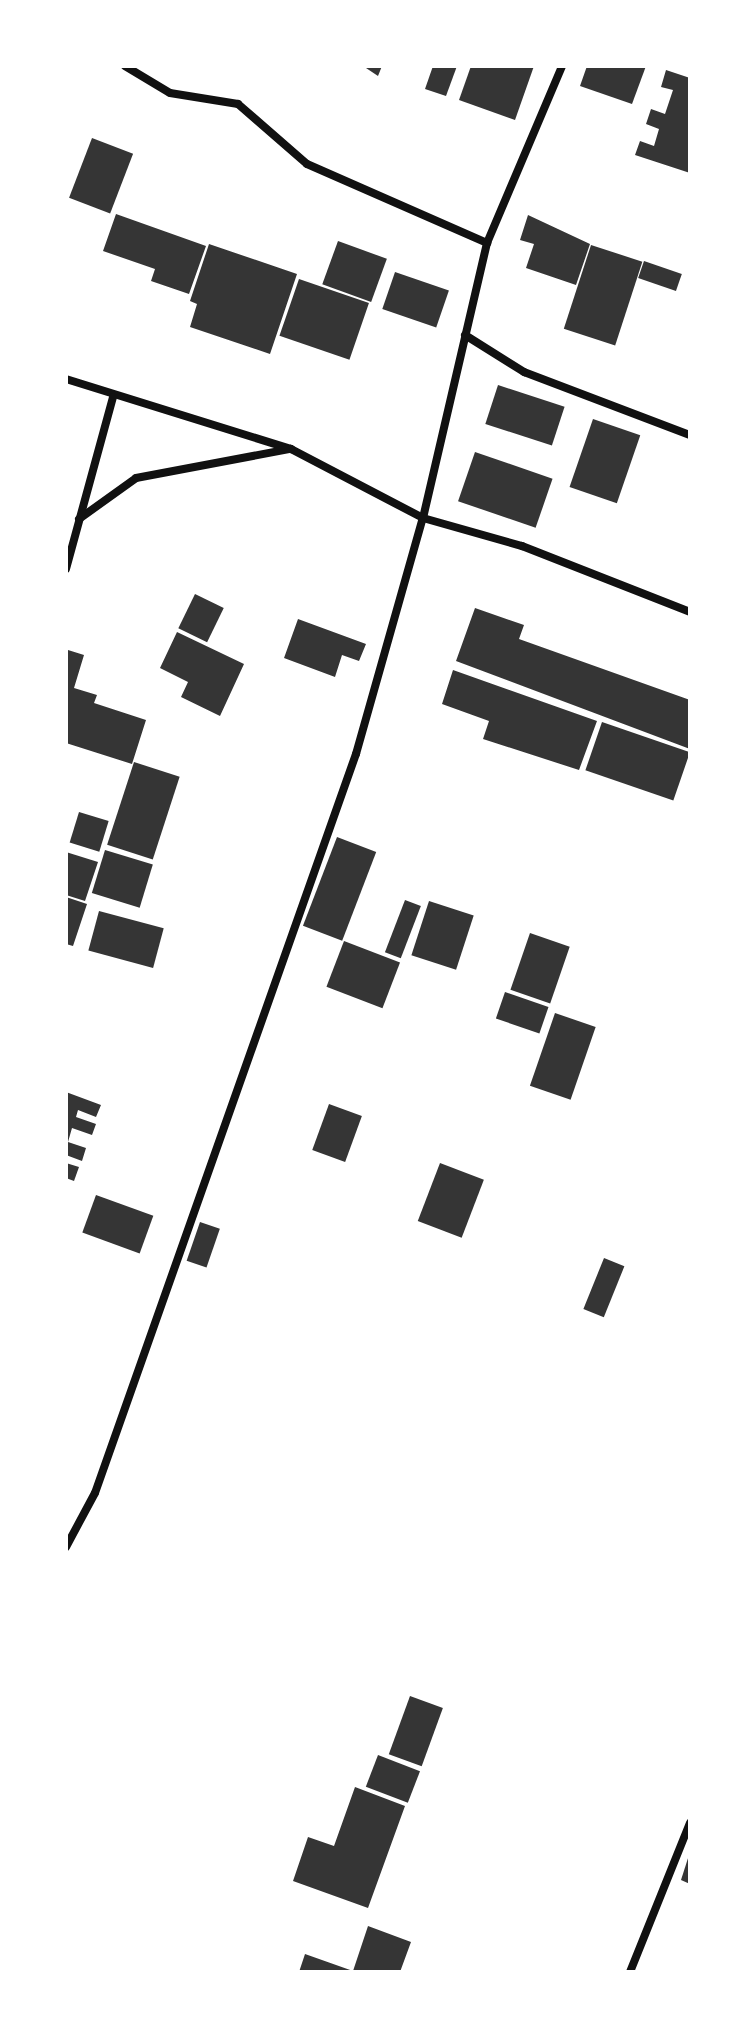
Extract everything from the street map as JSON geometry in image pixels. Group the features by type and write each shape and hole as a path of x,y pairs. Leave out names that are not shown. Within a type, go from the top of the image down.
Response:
{"street":[{"path":"125,66 170,93 238,104 307,164 487,243"},
{"path":"66,1547 95,1493 356,754 423,518 487,243 562,66"},
{"path":"465,335 524,372 690,435"},
{"path":"66,379 113,397 291,449 423,518 522,546 690,612"},
{"path":"66,569 113,397"},
{"path":"79,519 136,478 291,449"},
{"path":"630,1972 690,1823"}],"building":[{"path":"363,66 382,66 378,76"},
{"path":"433,66 457,66 446,96 425,89"},
{"path":"471,66 534,66 515,120 459,100"},
{"path":"587,66 646,66 632,104 580,86"},
{"path":"666,70 690,78 690,173 635,155 640,141 654,146 659,129 646,124 651,109 665,114 673,90 661,87"},
{"path":"92,138 133,154 110,214 69,198"},
{"path":"116,214 206,246 189,294 151,281 155,269 103,251"},
{"path":"528,215 590,244 576,285 526,268 534,244 520,240"},
{"path":"338,241 387,259 371,302 322,284"},
{"path":"209,244 297,274 270,354 190,327 197,304 190,301"},
{"path":"591,245 642,262 615,345 564,329"},
{"path":"644,261 682,274 676,291 638,278"},
{"path":"395,272 449,291 436,327 382,309"},
{"path":"299,279 369,303 349,360 279,336"},
{"path":"498,385 565,407 552,446 485,424"},
{"path":"593,419 640,435 617,503 570,487"},
{"path":"475,452 553,479 536,528 458,501"},
{"path":"195,594 224,608 207,642 178,628"},
{"path":"475,608 524,625 519,639 690,700 690,749 456,661"},
{"path":"298,619 366,644 359,661 342,655 335,677 284,658"},
{"path":"177,632 244,664 220,716 181,697 188,682 160,668"},
{"path":"68,650 84,655 74,688 97,695 94,703 146,720 132,764 66,743"},
{"path":"453,670 597,721 579,770 483,739 489,721 442,704"},
{"path":"602,722 690,752 673,800 585,770"},
{"path":"134,762 180,777 153,860 107,845"},
{"path":"79,812 109,821 99,852 70,843"},
{"path":"337,837 376,852 342,941 303,926"},
{"path":"105,850 153,865 140,908 92,893"},
{"path":"66,852 98,862 85,901 66,895"},
{"path":"66,897 87,904 73,946 66,944"},
{"path":"405,900 421,906 401,958 385,952"},
{"path":"429,901 474,916 456,970 411,955"},
{"path":"99,911 164,928 153,968 88,951"},
{"path":"530,933 570,947 550,1003 510,990"},
{"path":"344,941 400,963 382,1008 326,987"},
{"path":"505,992 548,1007 539,1033 496,1018"},
{"path":"555,1013 596,1027 571,1100 530,1086"},
{"path":"66,1092 101,1105 96,1117 78,1110 76,1117 96,1124 92,1135 72,1128 68,1142 86,1148 82,1161 66,1155"},
{"path":"329,1104 362,1116 345,1162 312,1150"},
{"path":"66,1163 79,1167 74,1181 66,1178"},
{"path":"440,1163 484,1180 462,1238 418,1221"},
{"path":"96,1195 153,1216 140,1253 82,1233"},
{"path":"200,1222 220,1229 207,1268 187,1261"},
{"path":"604,1258 624,1266 604,1317 583,1309"},
{"path":"410,1696 443,1708 422,1766 389,1754"},
{"path":"378,1755 420,1771 408,1803 366,1787"},
{"path":"355,1787 405,1806 368,1908 293,1881 308,1837 334,1846"},
{"path":"690,1855 690,1884 681,1880"},
{"path":"368,1926 411,1942 400,1972 299,1972 305,1954 353,1971"}]}
